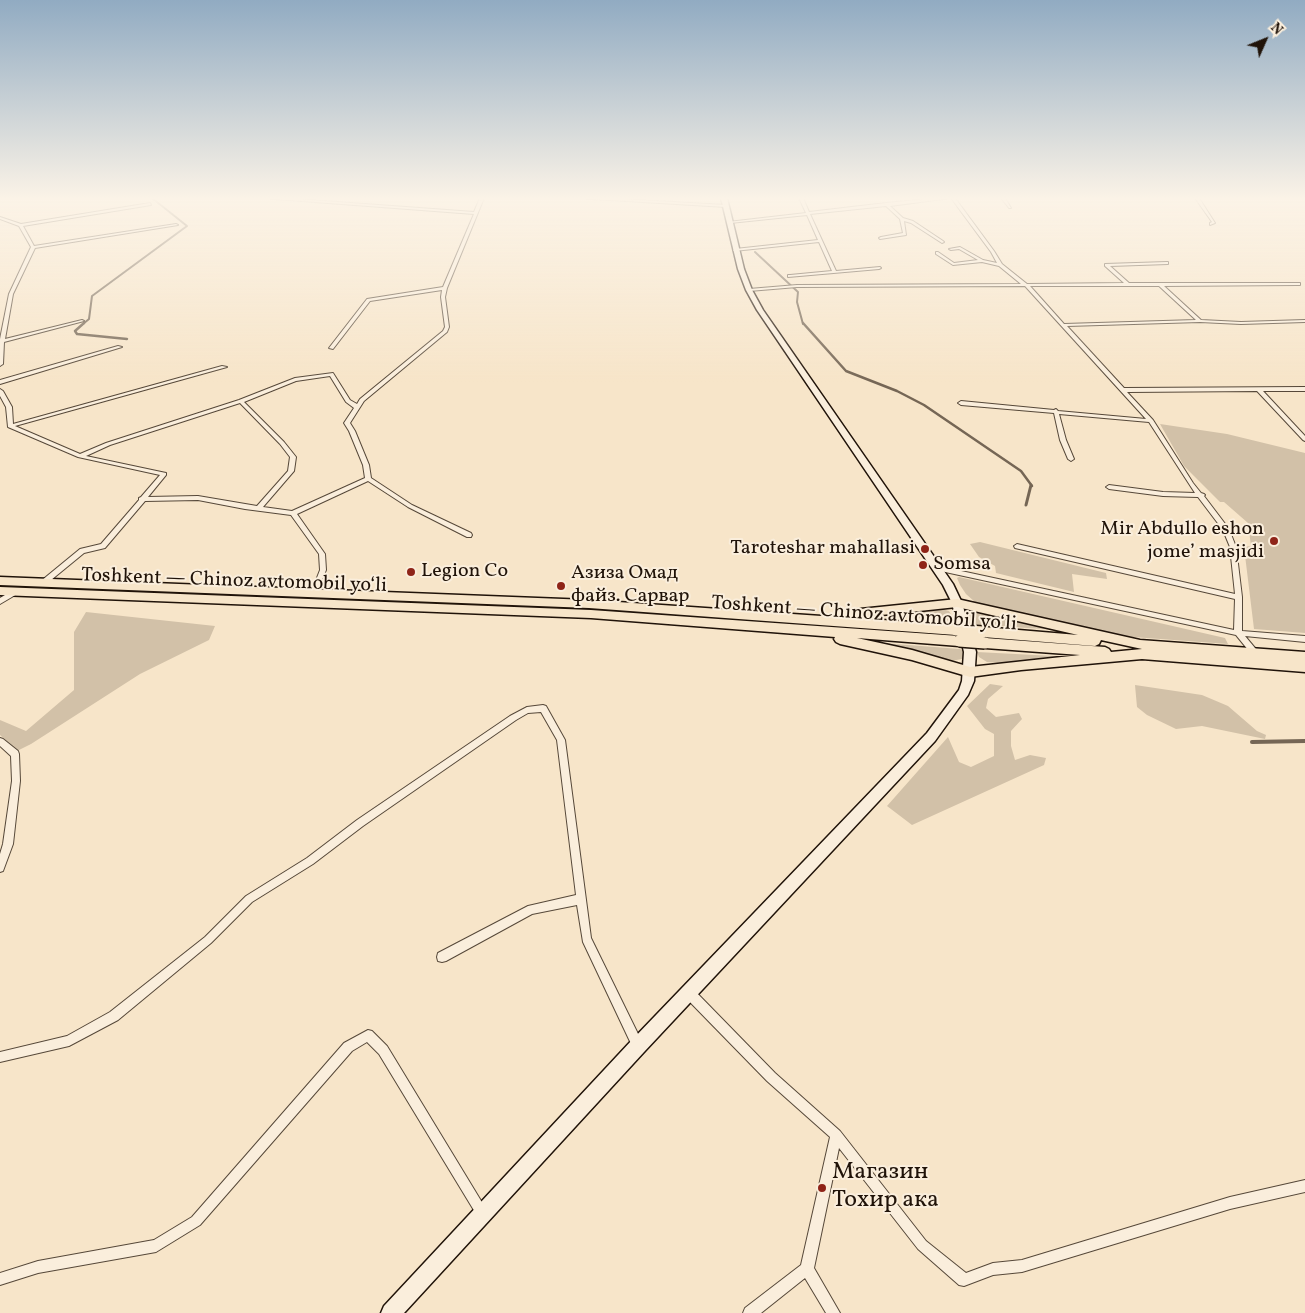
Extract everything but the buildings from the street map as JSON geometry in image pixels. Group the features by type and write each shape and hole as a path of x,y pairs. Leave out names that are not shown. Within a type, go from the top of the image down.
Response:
{"highway":[{"name":"Toshkent — Chinoz avtomobil yoʻli","path":"0,581 589,604 782,622 1144,650 1305,667"},
{"name":"Toshkent — Chinoz avtomobil yoʻli","path":"0,591 782,622"},
{"path":"782,622 957,603 1144,650"},
{"path":"782,622 977,672 1144,650"},
{"name":"Toshkent — Chinoz avtomobil yoʻli","path":"1144,650 1305,657"}],"main road":[{"path":"392,1313 482,1213 930,737 977,672 957,603 938,568 773,332 749,290 739,259"}],"street":[{"path":"0,364 2,341 12,294 27,259"},
{"path":"457,259 443,297 447,327 445,332 362,400 346,422 352,431 366,465 368,478 410,506 469,535"},
{"path":"829,259 835,272"},
{"path":"946,259 953,264 982,261"},
{"path":"979,259 1000,265"},
{"path":"997,259 1000,265 1027,286 1151,421 1191,484 1202,495 1226,529 1233,547 1239,597 1238,632 1256,654"},
{"path":"1128,285 1106,265 1167,263"},
{"path":"790,276 879,268"},
{"path":"749,290 797,286 1298,284"},
{"path":"1161,285 1200,320"},
{"path":"331,348 369,300 445,288"},
{"path":"1064,325 1200,320 1241,323 1305,321"},
{"path":"2,341 82,321"},
{"path":"0,382 120,347"},
{"path":"10,426 224,367"},
{"path":"80,456 108,444 241,401 295,380 330,374 348,401 358,407"},
{"path":"1122,390 1305,389"},
{"path":"1259,390 1305,438"},
{"path":"0,391 9,407 10,426"},
{"path":"241,401 293,457 291,471 280,486 258,509"},
{"path":"961,403 1151,421"},
{"path":"1056,412 1063,440 1071,459"},
{"path":"10,426 80,456 164,474 103,546 82,551 43,583"},
{"path":"141,499 198,498 258,509 293,513 368,478"},
{"path":"1109,487 1202,495"},
{"path":"293,513 322,554 323,570 314,593"},
{"path":"1017,546 1239,597"},
{"path":"938,568 1194,624 1238,632 1305,639"},
{"path":"0,601 15,592"},
{"path":"0,1057 69,1041 114,1016 208,940 249,899 310,861 360,823 527,710 543,708 561,740 586,938 638,1046"},
{"path":"0,741 15,754 16,781 8,844 0,868"},
{"path":"442,957 531,909 581,899"},
{"path":"689,993 772,1078 836,1134 922,1245 964,1280 993,1269 1022,1266 1230,1203 1305,1186"},
{"path":"0,1279 38,1267 156,1246 196,1222 348,1047 368,1035 384,1050 482,1213"},
{"path":"750,1313 807,1269 836,1134"},
{"path":"807,1269 833,1313"}],"shaded area":[{"path":"1160,424 1227,434 1305,453 1305,633 1254,629 1244,547 1251,546 1248,523 1224,502 1220,502 1184,466"},
{"path":"980,542 1106,573 1107,579 1072,574 1074,592 996,573 995,566 979,557 970,544"},
{"path":"957,578 1225,638 1228,644 1119,636 975,602 960,585"},
{"path":"942,609 949,611 955,621 866,614"},
{"path":"86,612 215,626 209,640 140,674 17,751 0,735 0,720 26,731 74,690 74,632"},
{"path":"977,612 1074,631 967,624 965,618 967,615"},
{"path":"882,643 960,649 964,651 964,656 962,659 951,661"},
{"path":"977,652 1073,657 1001,663 987,662 979,657"},
{"path":"990,684 1003,686 988,699 986,708 996,717 1019,713 1022,719 1011,731 1011,746 1015,760 1030,755 1046,758 1044,765 912,825 887,806 948,737 959,762 971,767 994,756 994,734 985,729 967,706"},
{"path":"1135,685 1202,695 1228,706 1257,731 1266,735 1265,739 1202,726 1176,729 1147,715 1137,707"}],"waterway":[{"path":"83,324 89,319 92,296 142,259"},
{"path":"763,259 798,292 797,302 803,324"},
{"path":"84,323 75,331 77,334 127,339"},
{"path":"803,323 846,371 897,391 924,405 1021,471 1032,486"},
{"path":"1026,505 1031,485"},
{"path":"1252,742 1305,741"}],"place":[{"name":"Mir Abdullo eshon jome’ masjidi","path":"1274,541"},
{"name":"Taroteshar mahallasi","path":"925,549"},
{"name":"Somsa","path":"923,565"},
{"name":"Legion Co","path":"411,572"},
{"name":"Азиза Омад файз. Сарвар","path":"561,586"},
{"name":"Магазин Тохир ака","path":"822,1188"}]}
